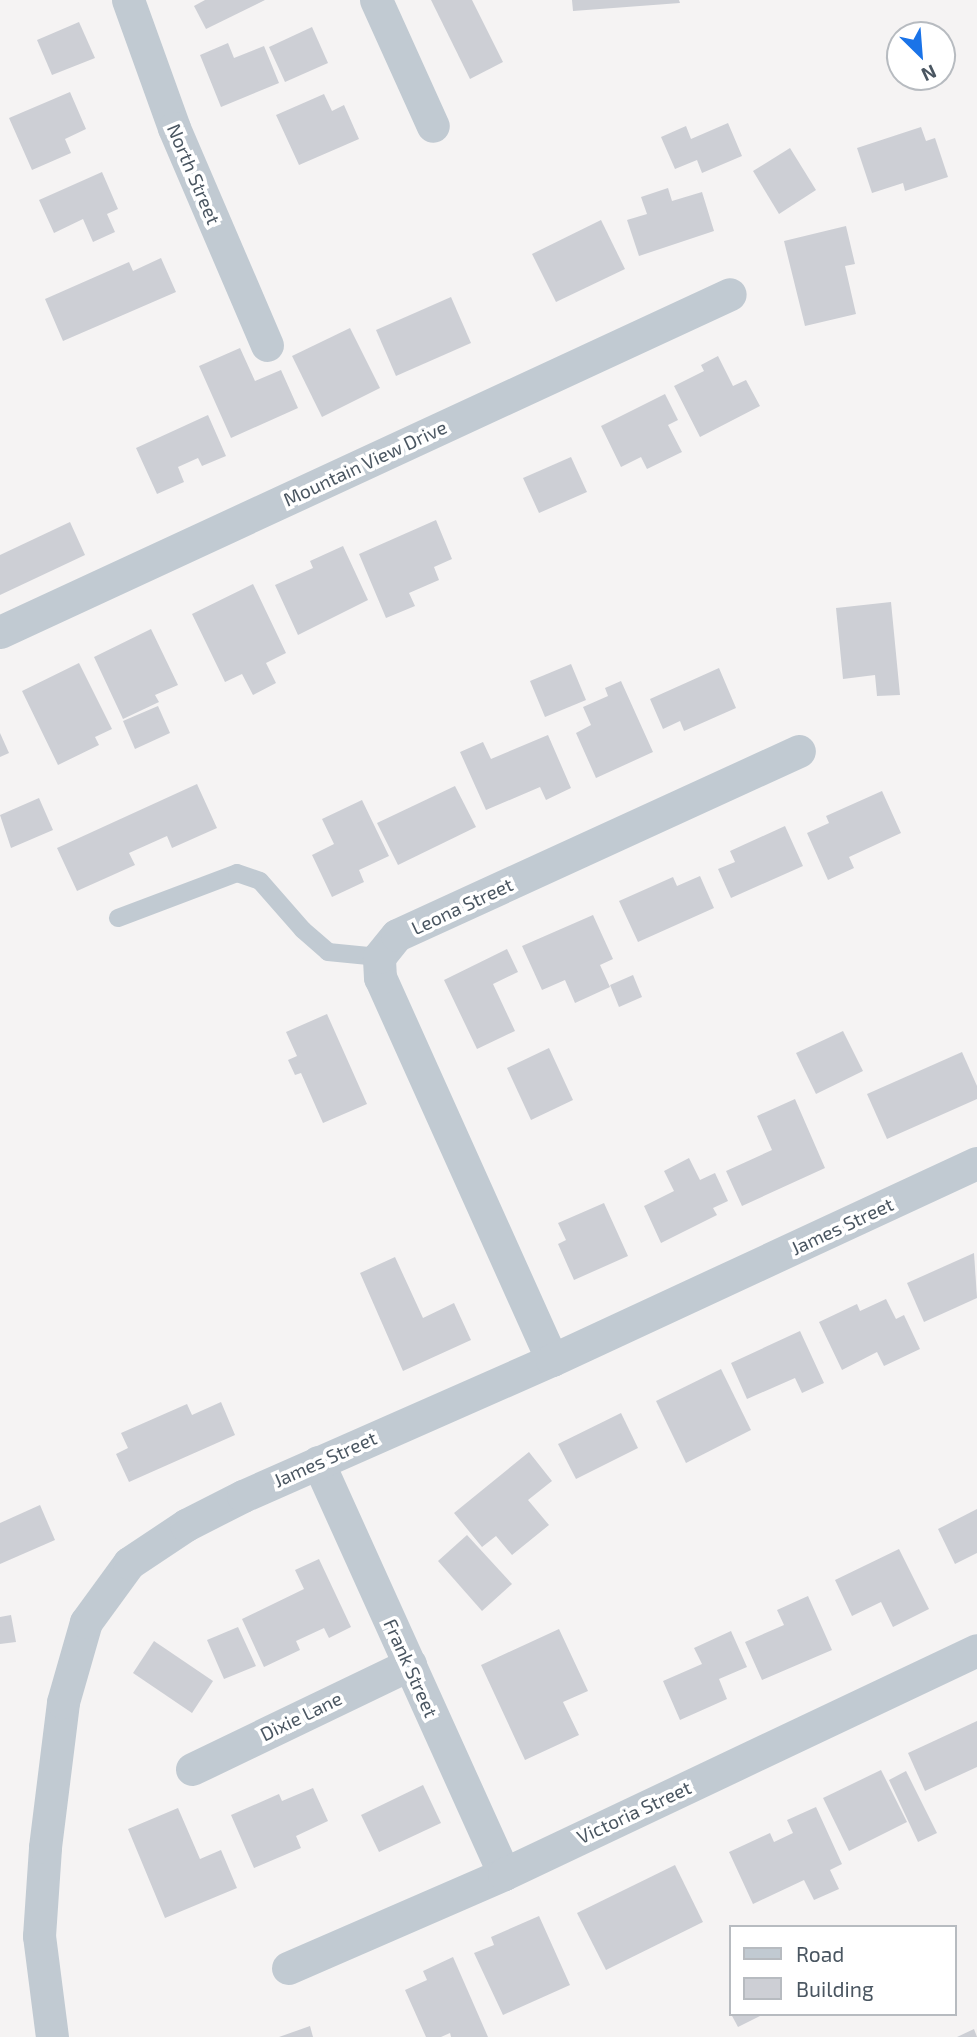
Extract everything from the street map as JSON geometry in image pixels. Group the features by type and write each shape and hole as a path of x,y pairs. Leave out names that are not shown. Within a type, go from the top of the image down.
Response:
{"street":[{"name":"North Street","path":"128,0 174,128 267,345"},
{"path":"376,0 433,126"},
{"name":"Mountain View Drive","path":"0,632 730,294"},
{"name":"Leona Street","path":"379,957 397,935 799,751"},
{"path":"379,957 380,978 552,1360"},
{"name":"James Street","path":"52,2037 39,1936 45,1847 63,1702 86,1622 129,1563 186,1525 318,1462 552,1360 977,1163"},
{"name":"Frank Street","path":"318,1462 505,1874"},
{"name":"Victoria Street","path":"288,1968 505,1874 977,1650"},
{"name":"Dixie Lane","path":"192,1769 410,1664"}],"lane":[{"path":"118,918 237,873 260,881 303,930 328,952 379,957"}],"building":[{"path":"205,0 265,0 206,29 194,6"},
{"path":"431,0 472,0 503,62 470,79"},
{"path":"572,0 679,0 680,3 573,11"},
{"path":"79,22 95,58 52,75 37,40"},
{"path":"312,27 328,63 285,82 269,47"},
{"path":"228,43 234,58 264,46 279,83 221,107 200,55"},
{"path":"70,92 86,129 65,139 71,153 32,170 9,118"},
{"path":"324,94 332,111 344,105 359,139 299,165 276,115"},
{"path":"728,123 742,156 702,173 697,160 675,169 661,137 686,126 691,139"},
{"path":"921,127 926,141 935,138 948,177 905,191 903,183 872,193 857,148"},
{"path":"790,148 816,190 779,214 753,171"},
{"path":"102,172 118,209 107,214 115,232 93,242 83,219 54,233 39,200"},
{"path":"668,188 672,201 702,192 714,231 639,256 627,220 647,214 641,197"},
{"path":"601,220 625,269 556,302 532,254"},
{"path":"846,226 855,264 845,266 856,314 805,326 784,241"},
{"path":"161,258 176,292 63,341 45,299 129,262 133,271"},
{"path":"451,297 471,343 396,376 376,330"},
{"path":"350,328 380,388 322,417 292,356"},
{"path":"240,348 255,381 281,370 298,408 231,438 199,366"},
{"path":"718,356 733,386 746,380 760,406 700,437 674,386 704,371 701,365"},
{"path":"665,394 678,420 668,425 682,452 647,469 641,457 621,467 601,426"},
{"path":"208,415 226,456 202,466 198,458 178,467 184,482 157,494 136,448"},
{"path":"571,457 587,492 539,513 523,478"},
{"path":"436,520 452,559 434,567 439,580 409,593 415,606 386,618 359,554"},
{"path":"70,522 85,555 0,595 0,555"},
{"path":"343,546 368,600 298,635 275,585 313,568 310,561"},
{"path":"253,584 286,653 266,663 276,683 253,695 242,674 225,682 192,614"},
{"path":"891,602 900,695 877,696 875,675 843,679 836,608"},
{"path":"151,629 178,685 155,695 159,702 123,719 94,657"},
{"path":"79,663 112,729 95,737 99,745 58,765 22,691"},
{"path":"571,664 586,700 545,717 530,681"},
{"path":"719,668 736,708 684,731 680,721 663,729 650,699"},
{"path":"621,681 653,752 596,778 576,733 591,725 583,707 608,696 605,688"},
{"path":"158,706 170,733 135,749 123,721"},
{"path":"0,733 9,753 0,757"},
{"path":"548,735 571,788 546,800 540,787 486,810 460,752 483,742 491,759"},
{"path":"197,784 217,828 172,848 167,836 129,853 135,865 77,891 57,848"},
{"path":"455,786 476,827 398,865 377,823"},
{"path":"882,791 901,833 849,857 854,868 828,880 807,833 829,823 826,816"},
{"path":"39,798 53,830 11,848 0,815"},
{"path":"362,800 389,856 359,870 364,882 332,897 312,855 334,844 322,819"},
{"path":"785,826 803,866 731,898 718,869 735,862 730,851"},
{"path":"700,876 714,908 638,942 619,901 673,877 677,886"},
{"path":"593,915 613,959 600,965 610,987 575,1003 565,980 542,990 522,946"},
{"path":"507,949 518,972 493,984 515,1031 477,1049 444,980"},
{"path":"633,975 642,997 619,1007 610,985"},
{"path":"327,1014 367,1104 323,1123 301,1073 295,1075 288,1060 297,1056 286,1032"},
{"path":"843,1031 863,1071 816,1094 796,1053"},
{"path":"549,1048 573,1100 531,1120 507,1068"},
{"path":"962,1052 977,1086 977,1099 887,1139 867,1094"},
{"path":"795,1099 825,1168 742,1206 726,1171 772,1150 757,1116"},
{"path":"689,1158 700,1180 715,1173 728,1201 713,1208 717,1215 661,1243 644,1206 674,1191 664,1171"},
{"path":"604,1203 628,1256 574,1280 558,1244 566,1240 558,1223"},
{"path":"974,1253 977,1298 924,1322 907,1283"},
{"path":"395,1257 423,1318 454,1303 471,1340 403,1371 360,1273"},
{"path":"886,1299 896,1319 904,1315 920,1349 884,1366 877,1352 842,1370 819,1322 857,1304 860,1311"},
{"path":"800,1331 824,1383 802,1393 795,1378 747,1399 731,1363"},
{"path":"721,1369 751,1430 686,1463 656,1401"},
{"path":"221,1402 235,1435 129,1482 116,1454 128,1448 121,1433 187,1404 192,1415"},
{"path":"621,1413 638,1448 576,1479 558,1444"},
{"path":"529,1452 552,1481 528,1500 549,1525 512,1555 496,1536 482,1547 454,1513"},
{"path":"40,1505 55,1540 0,1564 0,1523"},
{"path":"977,1509 977,1553 955,1564 938,1529"},
{"path":"467,1535 512,1584 482,1611 438,1561"},
{"path":"899,1549 929,1609 893,1627 881,1602 852,1616 835,1580"},
{"path":"319,1559 351,1627 329,1638 324,1628 296,1641 300,1650 264,1667 242,1619 304,1589 295,1570"},
{"path":"808,1596 832,1650 762,1680 745,1642 784,1625 777,1610"},
{"path":"11,1615 16,1642 0,1644 0,1617"},
{"path":"238,1627 256,1666 224,1679 207,1640"},
{"path":"559,1629 588,1691 563,1702 579,1735 525,1760 481,1665"},
{"path":"731,1631 747,1667 719,1679 727,1699 680,1720 663,1681 702,1664 694,1648"},
{"path":"154,1641 213,1681 192,1713 133,1673"},
{"path":"977,1721 977,1767 925,1791 908,1753"},
{"path":"881,1770 907,1822 849,1851 823,1798"},
{"path":"906,1771 937,1833 918,1842 889,1780"},
{"path":"423,1785 441,1823 379,1852 361,1815"},
{"path":"313,1788 328,1821 296,1836 301,1848 254,1868 231,1815 279,1794 282,1801"},
{"path":"816,1807 842,1864 830,1870 839,1889 814,1900 804,1880 753,1904 729,1852 770,1833 774,1842 793,1833 787,1820"},
{"path":"178,1808 200,1859 221,1850 237,1888 165,1918 128,1829"},
{"path":"675,1865 703,1922 606,1970 577,1913"},
{"path":"539,1916 570,1985 503,2015 474,1953 494,1945 491,1937"},
{"path":"453,1957 488,2037 451,2037 450,2033 441,2037 426,2037 405,1990 427,1980 423,1971"},
{"path":"732,2016 760,2016 738,2027"},
{"path":"310,2026 313,2037 279,2037"},
{"path":"974,2029 977,2037 957,2037"}]}
